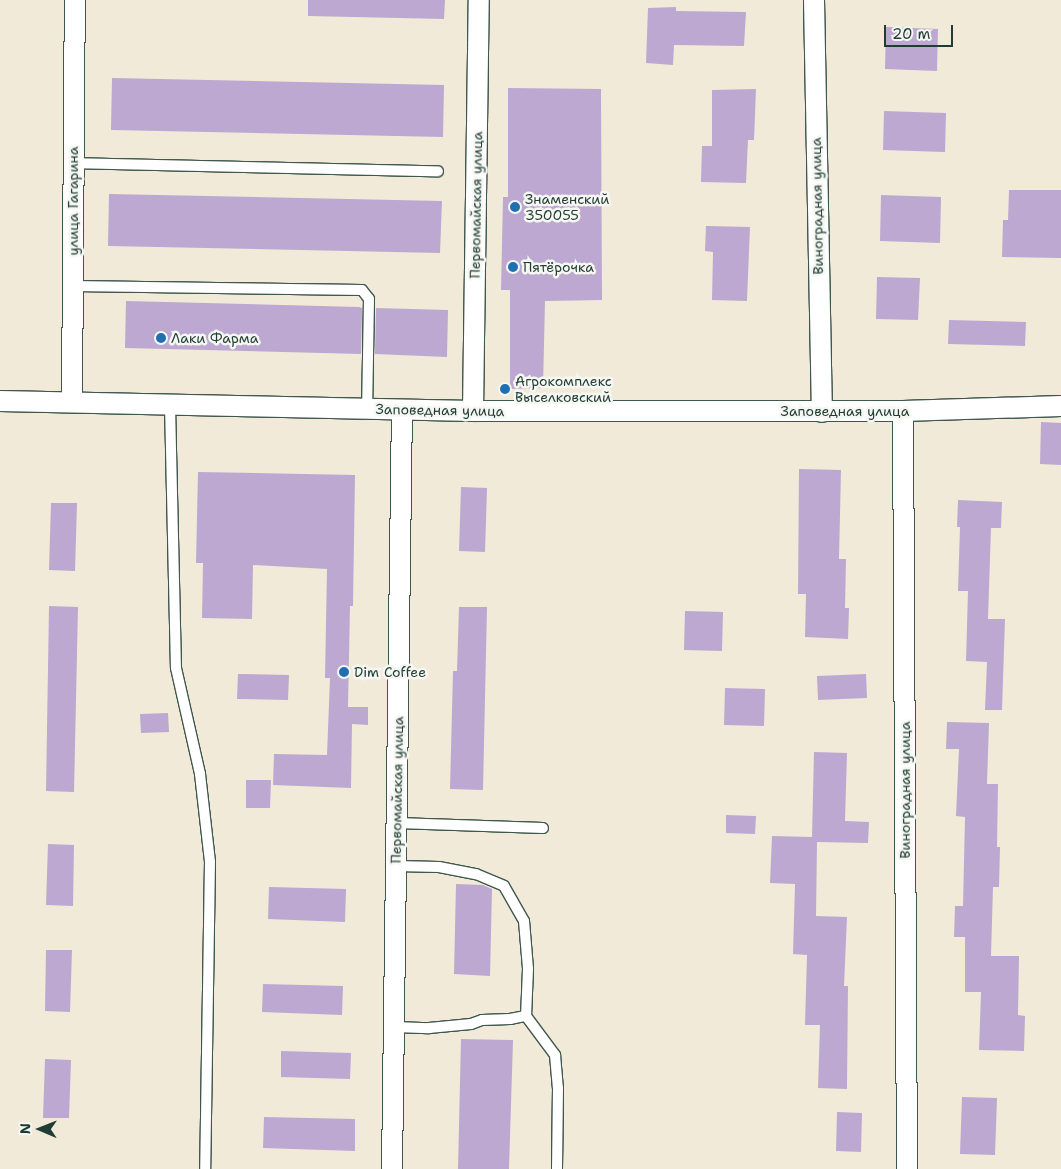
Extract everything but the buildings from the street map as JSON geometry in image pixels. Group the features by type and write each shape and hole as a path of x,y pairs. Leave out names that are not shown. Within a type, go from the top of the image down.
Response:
{"street":[{"name":"улица Гагарина","path":"72,402 75,0"},
{"name":"Первомайская улица","path":"474,411 479,0"},
{"name":"Виноградная улица","path":"814,0 822,412"},
{"name":"Заповедная улица","path":"0,401 474,411 903,412 1061,406"},
{"name":"Первомайская улица","path":"392,1169 402,410"},
{"name":"Виноградная улица","path":"903,412 907,1169"}],"lane":[{"path":"73,163 438,171"},
{"path":"72,286 362,290 367,293 369,299 367,409"},
{"path":"170,405 176,668 200,774 210,862 206,1169"},
{"path":"397,823 543,828"},
{"path":"396,866 449,868 476,874 504,886 524,922 528,970 526,1016 555,1055 558,1088 557,1169"},
{"path":"394,1027 428,1028 526,1016"}],"place":[{"name":"Знаменский 350055","path":"515,207"},
{"name":"Пятёрочка","path":"513,267"},
{"name":"Лаки Фарма","path":"161,338"},
{"name":"Агрокомплекс Выселковский","path":"505,389"},
{"name":"Dim Coffee","path":"344,672"}]}
